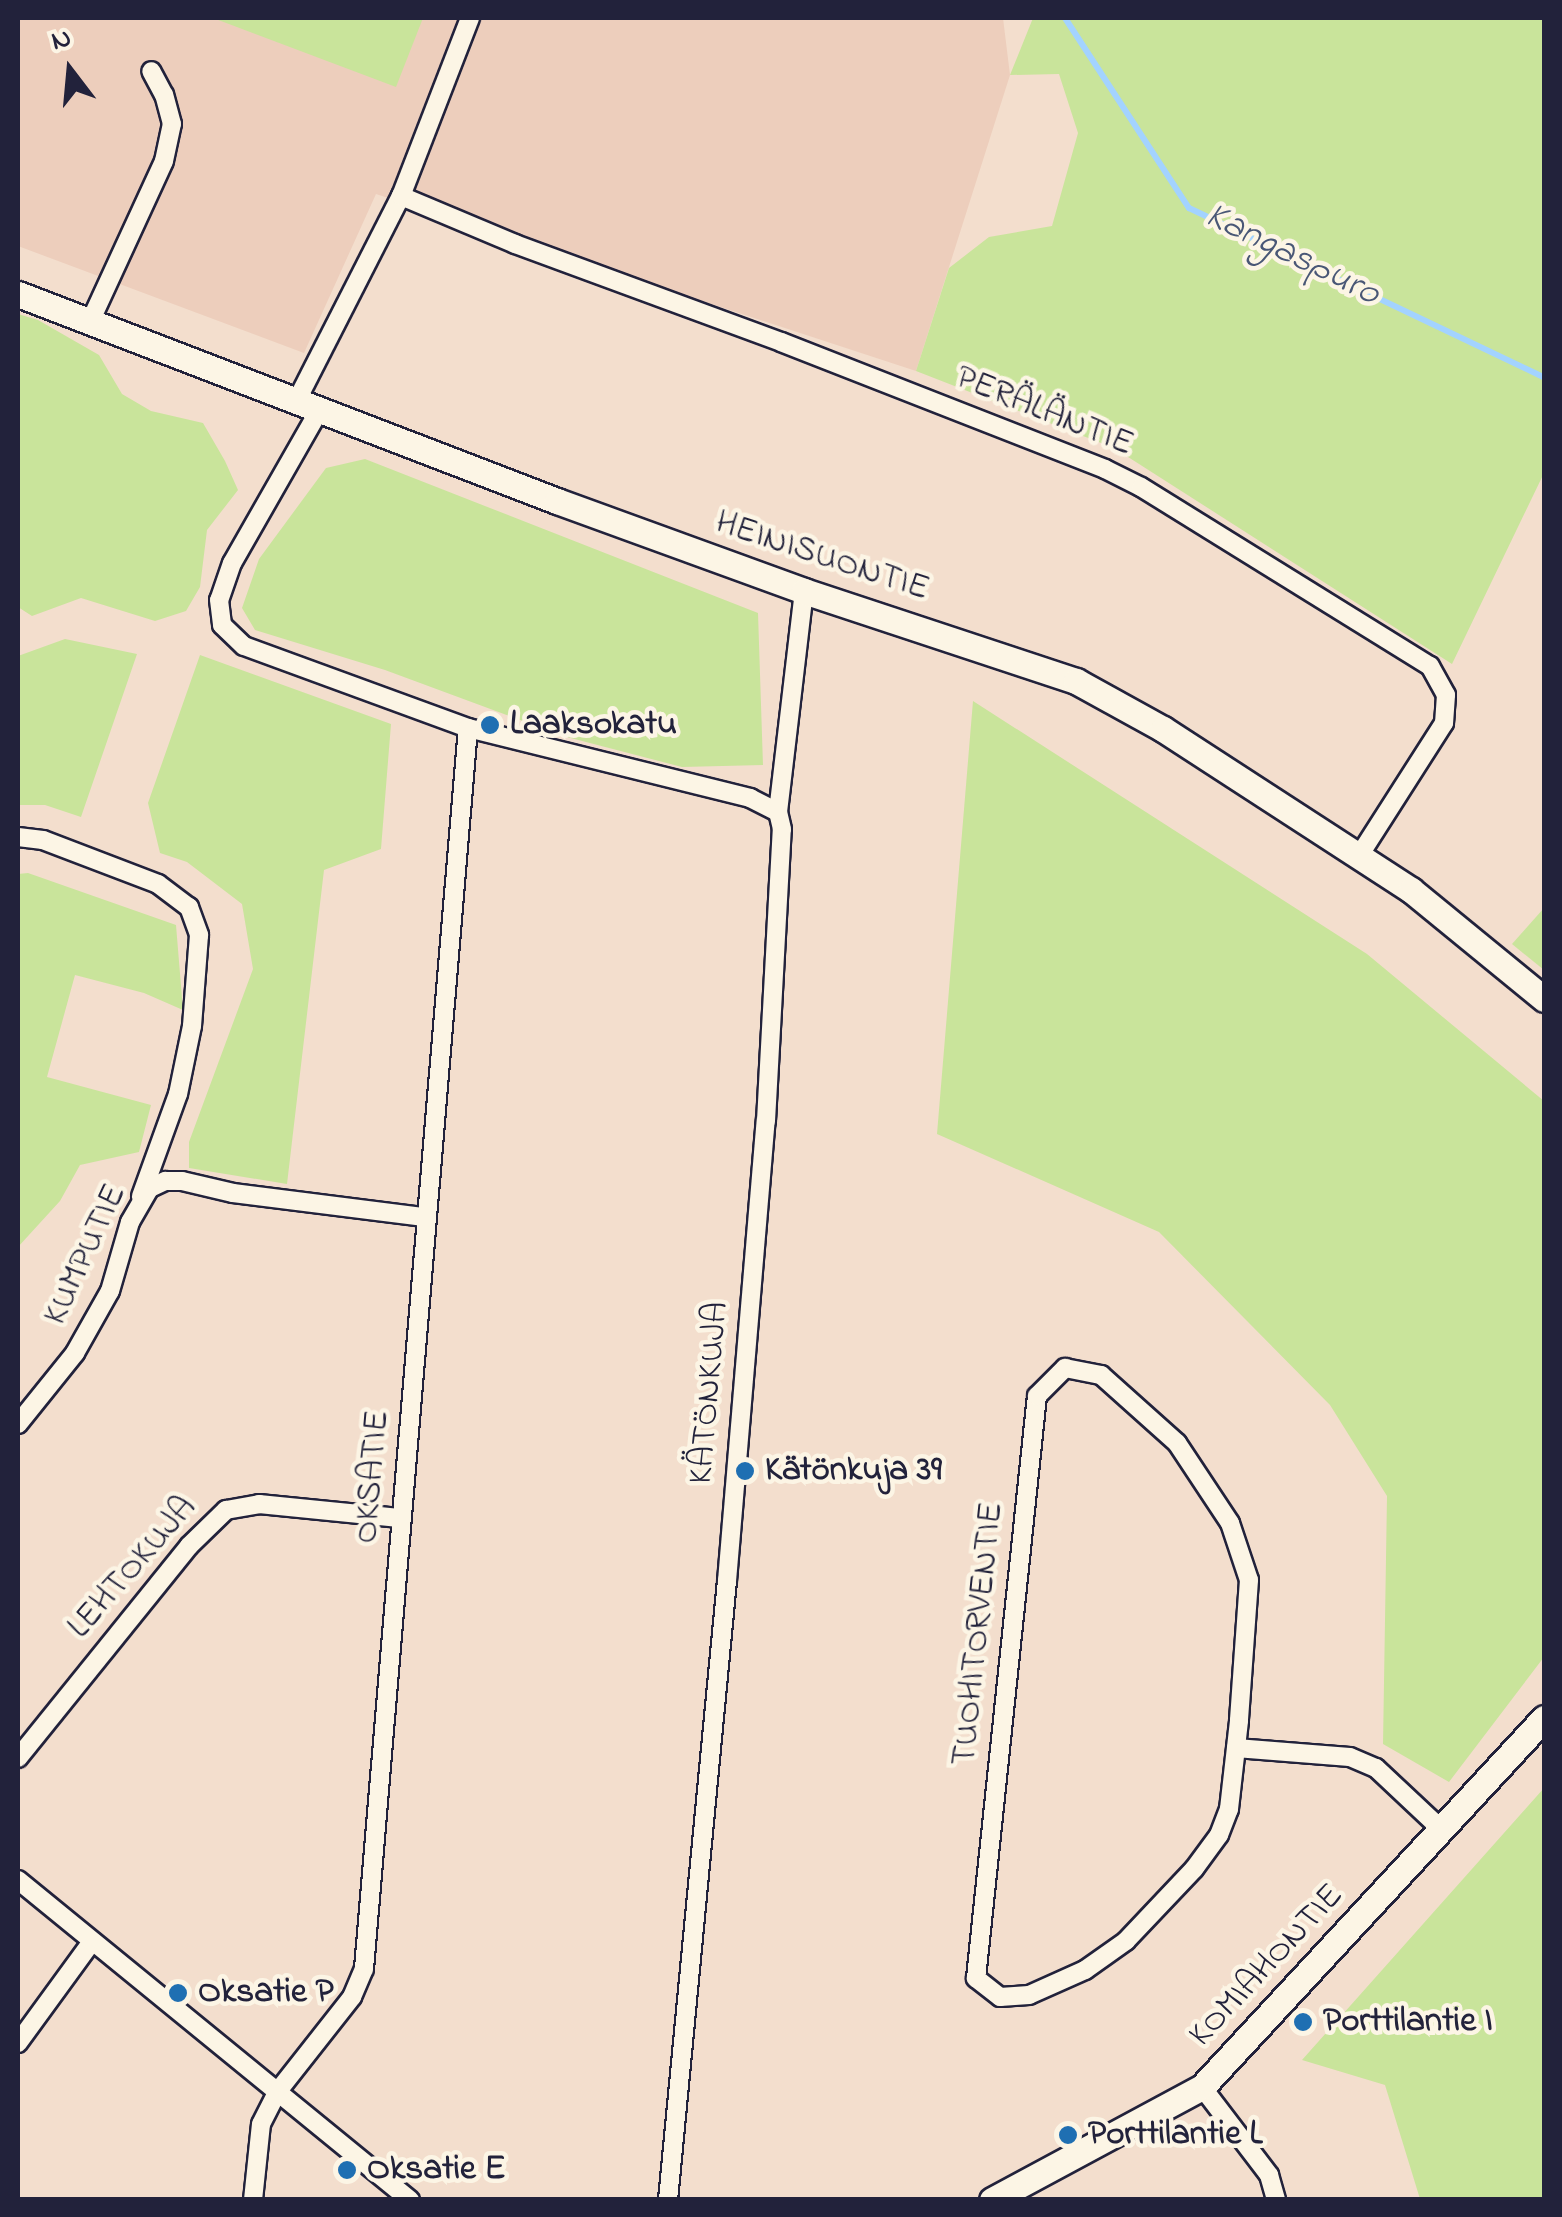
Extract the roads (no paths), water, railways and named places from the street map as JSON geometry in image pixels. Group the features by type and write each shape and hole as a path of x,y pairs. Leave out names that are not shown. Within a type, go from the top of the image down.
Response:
{"street":[{"path":"470,18 401,196 232,563 220,600 222,624 244,646 468,728 750,798 778,812"},
{"path":"90,322 164,161 172,124 151,71"},
{"name":"PERÄLÄNTIE","path":"401,196 515,244 781,342 1105,469 1142,487 1430,666 1446,695 1444,723 1359,856"},
{"name":"HEINISUONTIE","path":"18,294 804,591 1076,681 1163,730 1411,890 1544,999"},
{"name":"KÄTÖNKUJA","path":"668,2200 683,2078 766,1121 782,829 778,812 804,591"},
{"name":"OKSATIE","path":"254,2200 260,2124 278,2091 352,1997 364,1969 424,1217 468,728"},
{"path":"18,838 43,840 158,884 189,908 199,935 192,1026 178,1094 139,1201"},
{"name":"KUMPUTIE","path":"18,1424 75,1354 110,1292 139,1201 164,1181 424,1217"},
{"name":"TUOHITORVENTIE","path":"1065,1368 1101,1374 1177,1443 1230,1522 1249,1580 1236,1748 1229,1809 1220,1834 1194,1870 1126,1941 1085,1970 1029,1995 1000,1998 976,1978 1037,1396 1065,1368"},
{"name":"LEHTOKUJA","path":"18,1758 189,1546 226,1510 259,1504 399,1518"},
{"name":"KOMIAHONTIE","path":"992,2200 1202,2086 1264,2026 1544,1718"},
{"path":"1236,1748 1350,1758 1376,1768 1441,1829"},
{"path":"18,1880 410,2200"},
{"path":"18,2043 91,1943"},
{"path":"1202,2086 1269,2176 1276,2200"}],"waterway":[{"name":"Kangaspuro","path":"1065,18 1189,208 1544,377"}],"place":[{"name":"Laaksokatu","path":"490,725"},
{"name":"Kätönkuja 39","path":"745,1471"},
{"name":"Oksatie P","path":"178,1993"},
{"name":"Porttilantie I","path":"1303,2022"},
{"name":"Porttilantie L","path":"1068,2135"},
{"name":"Oksatie E","path":"347,2170"}]}
